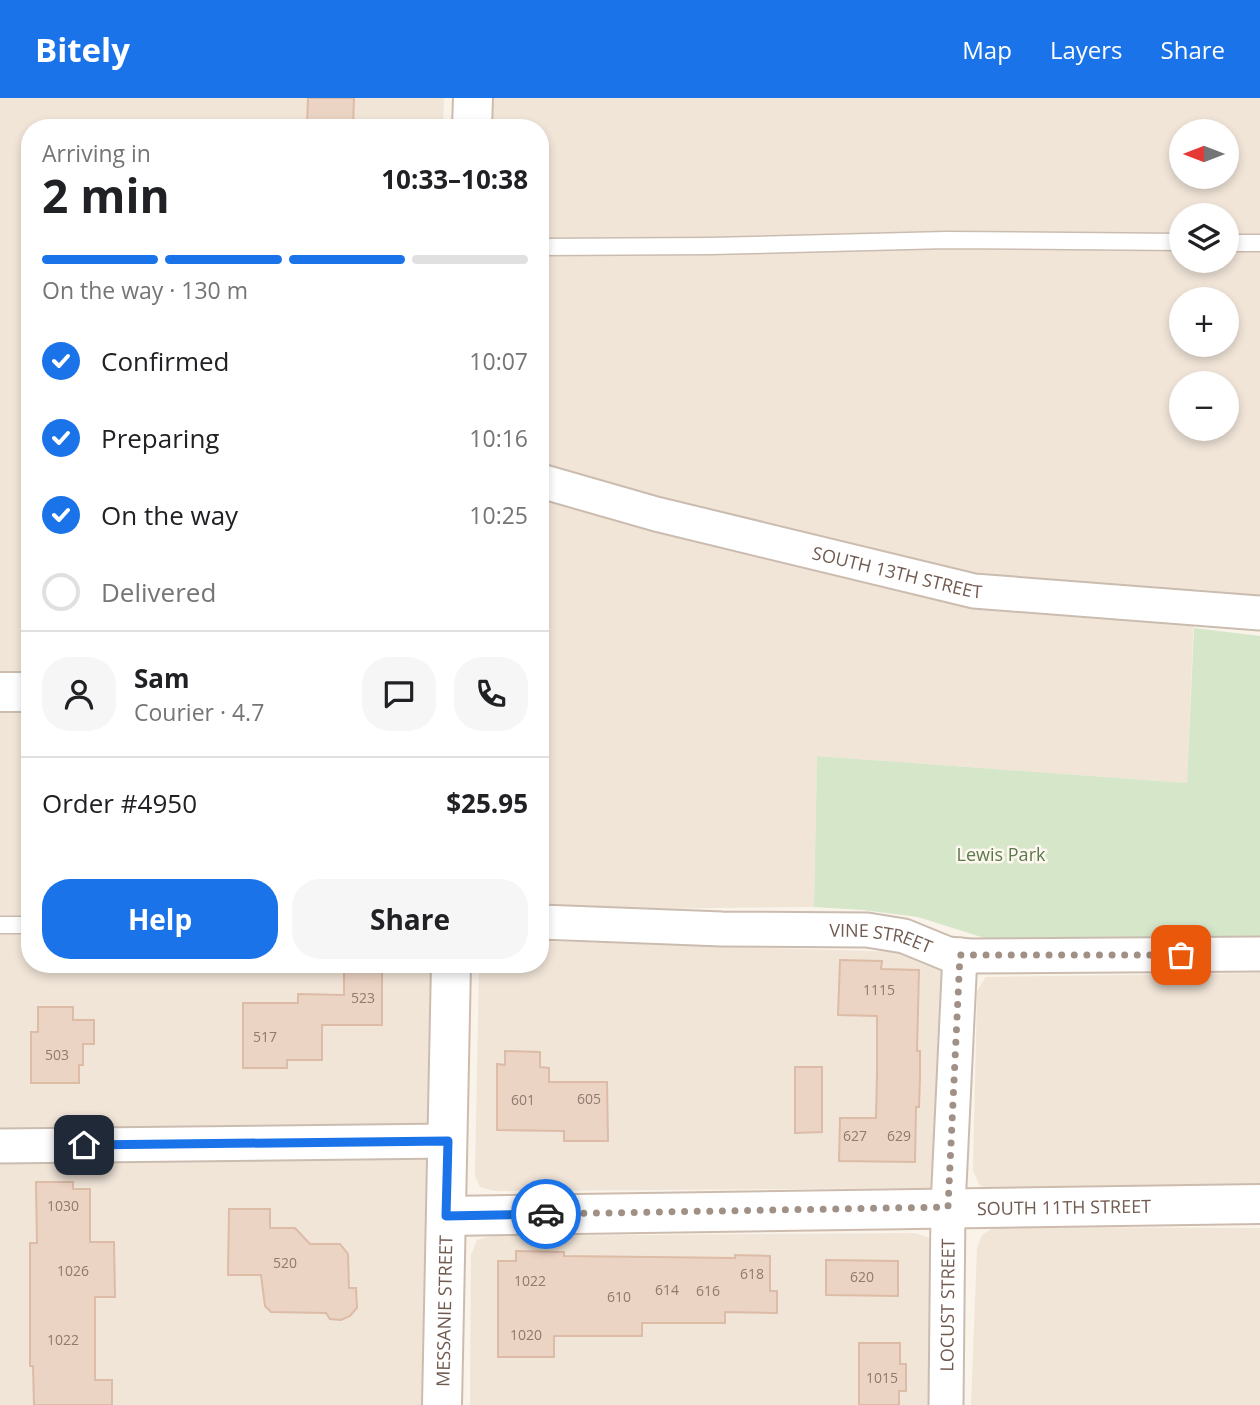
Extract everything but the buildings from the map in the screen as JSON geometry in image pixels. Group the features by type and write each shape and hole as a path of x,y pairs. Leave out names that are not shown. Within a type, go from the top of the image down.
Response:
{"street":[{"path":"472,119 473,98"},
{"name":"SOUTH 13TH STREET","path":"549,483 656,514 974,591 1260,613"},
{"path":"0,692 21,692"},
{"name":"VINE STREET","path":"549,922 722,929 867,930 904,936 948,954 960,955 1260,954"},
{"name":"LOCUST STREET","path":"946,1405 948,1207 960,955"},
{"name":"MESSANIE STREET","path":"442,1405 451,973"},
{"path":"0,1146 448,1141"},
{"name":"SOUTH 11TH STREET","path":"446,1216 1260,1204"}],"lane":[{"path":"549,247 946,240 1169,242"},
{"path":"1239,243 1260,243"},
{"path":"0,925 21,925"}],"shaded area":[{"path":"0,98 444,98 443,119 21,119 21,973 431,973 422,1405 0,1405"},
{"path":"490,98 1260,98 1260,596 1195,589 1187,783 817,756 814,907 549,910 549,119 490,119"},
{"path":"549,941 901,952 928,960 942,972 939,1177 934,1188 494,1191 480,1187 475,1176 479,973 549,973"},
{"path":"1260,973 1260,1185 980,1186 973,1171 977,991 986,977"},
{"path":"994,1227 1260,1228 1260,1405 971,1405 977,1248 982,1235"},
{"path":"915,1233 929,1238 933,1252 929,1405 470,1405 471,1255 477,1240 491,1236"}],"green space":[{"name":"Lewis Park","path":"1194,628 1260,636 1260,939 994,941 918,917 814,907 817,756 1187,783"}],"way so far":[{"path":"546,1214 948,1207 960,955 1181,955"}],"route":[{"path":"84,1145 448,1141 446,1216 546,1214"}]}
